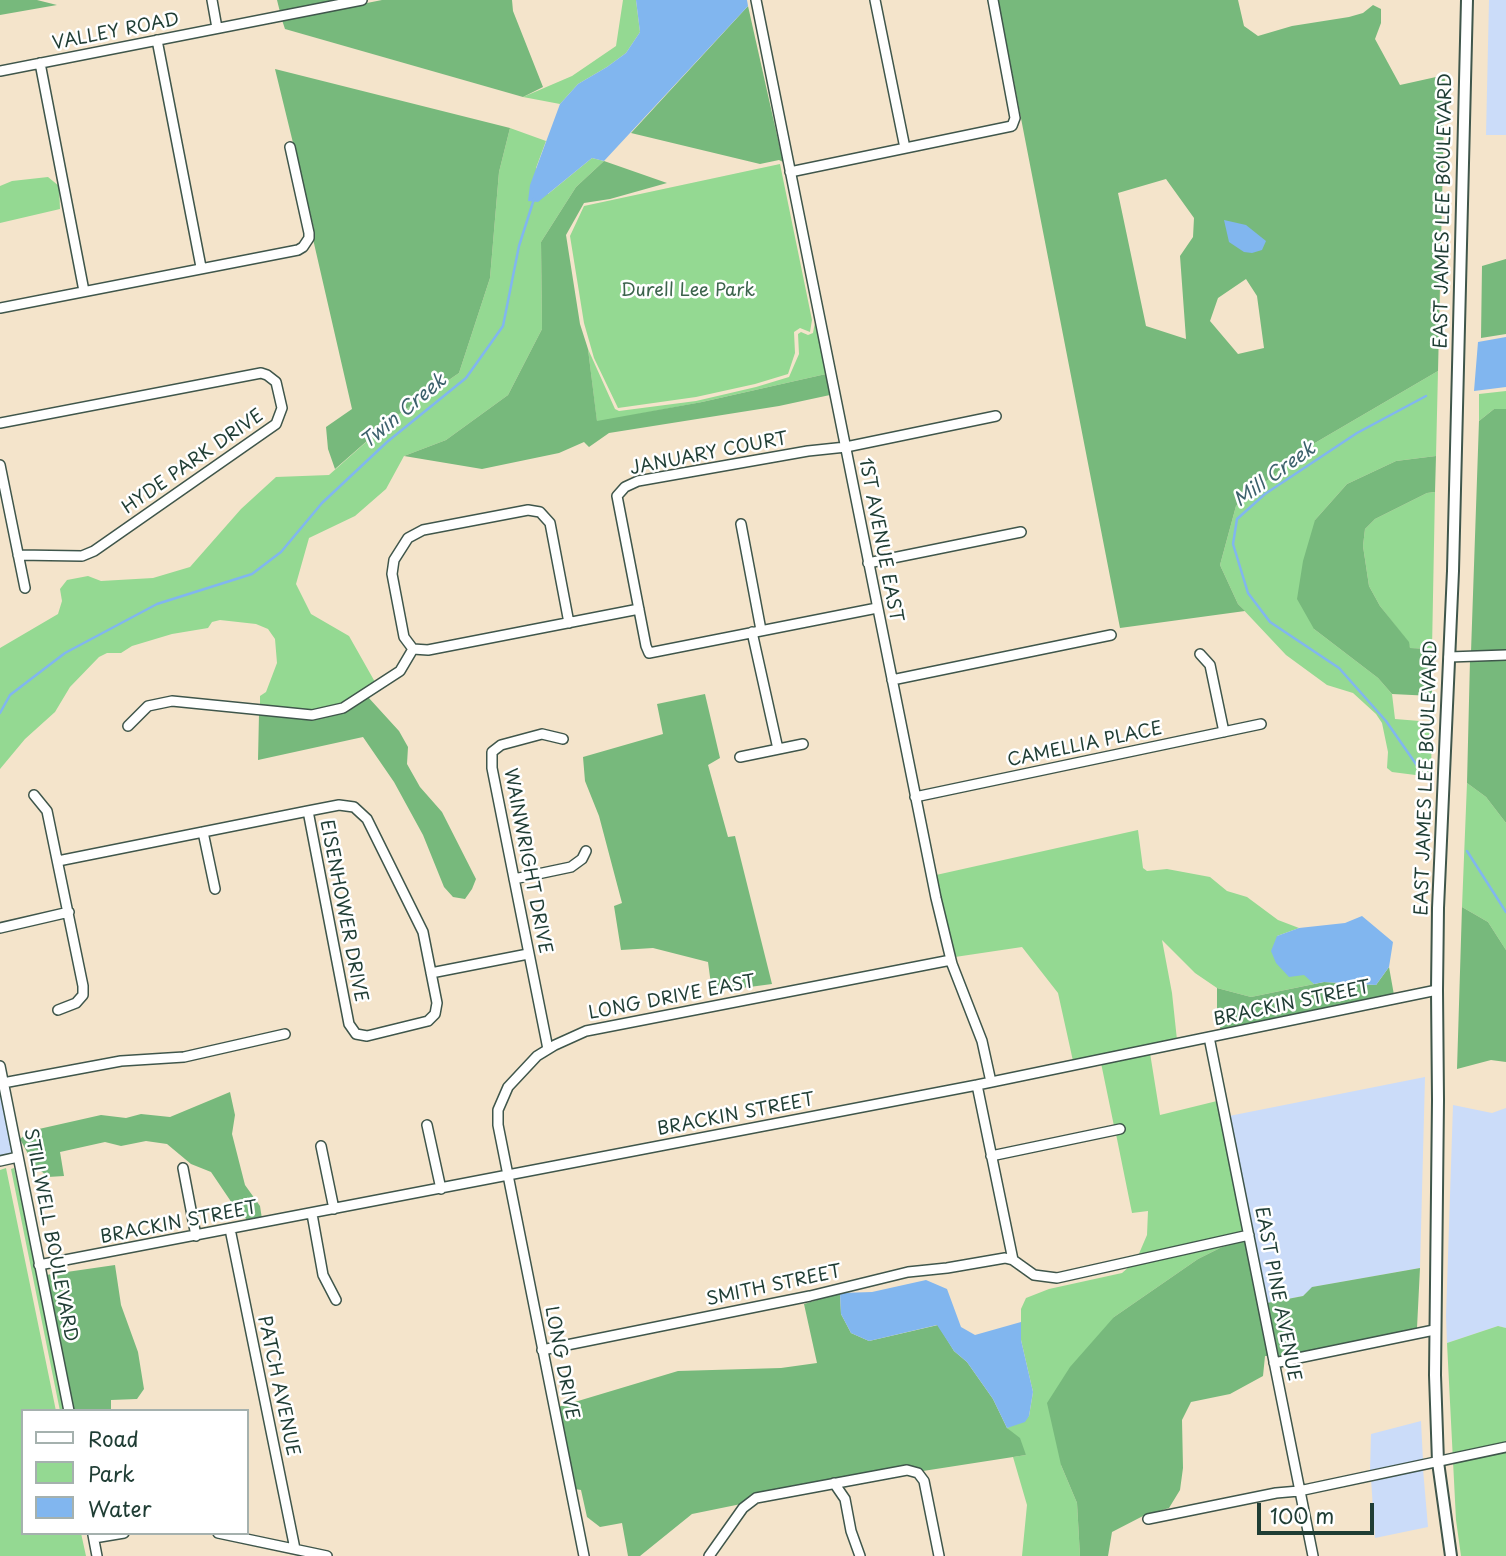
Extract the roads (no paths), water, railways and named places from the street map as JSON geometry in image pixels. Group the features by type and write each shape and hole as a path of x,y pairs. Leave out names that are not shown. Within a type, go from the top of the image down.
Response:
{"main road":[{"name":"EAST JAMES LEE BOULEVARD","path":"1451,1556 1438,1462 1434,1330 1437,990 1467,0"}],"street":[{"path":"212,0 217,28"},
{"name":"VALLEY ROAD","path":"0,71 362,0"},
{"name":"1ST AVENUE EAST","path":"756,0 915,797 951,960 982,1041 991,1082"},
{"path":"874,0 905,148"},
{"path":"790,172 1012,126 1015,118 993,0"},
{"path":"157,40 201,267"},
{"path":"40,63 85,291"},
{"path":"0,307 298,250 307,243 309,233 290,147"},
{"name":"HYDE PARK DRIVE","path":"0,423 258,374 267,375 276,382 282,408 276,424 94,551 82,555 18,555"},
{"path":"846,447 996,416"},
{"name":"JANUARY COURT","path":"757,631 649,653 617,496 625,487 638,481 794,453 846,447"},
{"path":"0,465 25,588"},
{"path":"569,623 550,523 540,512 528,510 423,530 408,538 394,560 392,574 404,637 413,649 428,650 569,623 639,609"},
{"path":"741,524 778,749"},
{"path":"868,563 1021,532"},
{"path":"757,631 877,608"},
{"path":"892,680 1111,635"},
{"path":"128,726 148,706 172,701 312,715 343,708 400,671 413,649"},
{"path":"1200,654 1210,665 1224,732"},
{"path":"1449,657 1506,655"},
{"name":"CAMELLIA PLACE","path":"915,797 1261,724"},
{"name":"WAINWRIGHT DRIVE","path":"548,1049 492,768 492,752 501,745 542,734 563,739"},
{"path":"740,757 803,744"},
{"path":"34,795 47,811 83,986 83,995 76,1003 58,1010"},
{"name":"EISENHOWER DRIVE","path":"58,862 203,832 307,811 338,805 354,807 367,819 423,932 437,1003 435,1014 428,1021 367,1036 356,1034 349,1024 307,811"},
{"path":"203,832 215,888"},
{"path":"514,879 570,867 582,859 586,851"},
{"path":"0,928 69,912"},
{"path":"431,973 528,954"},
{"name":"LONG DRIVE EAST","path":"508,1176 498,1125 501,1100 520,1073 548,1049 579,1033 951,960"},
{"name":"BRACKIN STREET","path":"39,1265 977,1085 1437,990"},
{"path":"3,1083 121,1061 184,1057 285,1034"},
{"name":"EAST PINE AVENUE","path":"1209,1037 1313,1556"},
{"name":"STILLWELL BOULEVARD","path":"0,1066 69,1409"},
{"path":"977,1085 1013,1260 1034,1275 1052,1278 1249,1235"},
{"path":"427,1125 440,1189"},
{"path":"991,1156 1119,1129"},
{"path":"321,1146 334,1209"},
{"path":"0,1161 18,1157"},
{"path":"183,1168 196,1236"},
{"name":"LONG DRIVE","path":"508,1176 584,1556"},
{"path":"312,1214 323,1275 336,1300"},
{"name":"PATCH AVENUE","path":"230,1229 295,1549"},
{"name":"SMITH STREET","path":"542,1350 810,1296 908,1272 1005,1258 1013,1260"},
{"path":"1274,1363 1434,1330"},
{"path":"1147,1519 1276,1493 1299,1491 1506,1447"},
{"path":"709,1556 749,1502 762,1497 906,1469 918,1473 924,1481 939,1556"},
{"path":"834,1483 845,1499 851,1531 860,1556"},
{"path":"228,1535 327,1556"},
{"path":"93,1536 97,1556"}],"water":[{"path":"636,0 747,0 748,6 604,161 592,158 538,202 528,201 530,185 560,104 578,84 626,53 640,32"},
{"path":"1224,220 1246,225 1266,241 1262,250 1244,252 1229,242"},
{"path":"1506,337 1506,387 1474,391 1478,342"},
{"path":"1362,916 1393,942 1389,967 1376,985 1324,982 1314,984 1304,975 1289,977 1276,963 1271,951 1277,936 1299,928 1345,923"},
{"path":"926,1280 947,1289 961,1327 975,1335 1021,1322 1021,1340 1033,1392 1029,1416 1025,1422 1007,1428 993,1399 967,1362 954,1351 937,1325 869,1341 851,1333 841,1314 840,1293 872,1292"}],"waterway":[{"name":"Twin Creek","path":"0,713 10,695 65,653 157,604 252,574 281,552 322,503 387,442 466,378 503,326 519,246 534,199"},
{"name":"Mill Creek","path":"1418,767 1386,721 1339,668 1270,622 1248,593 1233,544 1237,519 1265,494 1357,433 1426,396"},
{"name":"Mill Creek","path":"1467,851 1506,912"}],"park label":[{"name":"Durell Lee Park","path":"688,291"}]}
